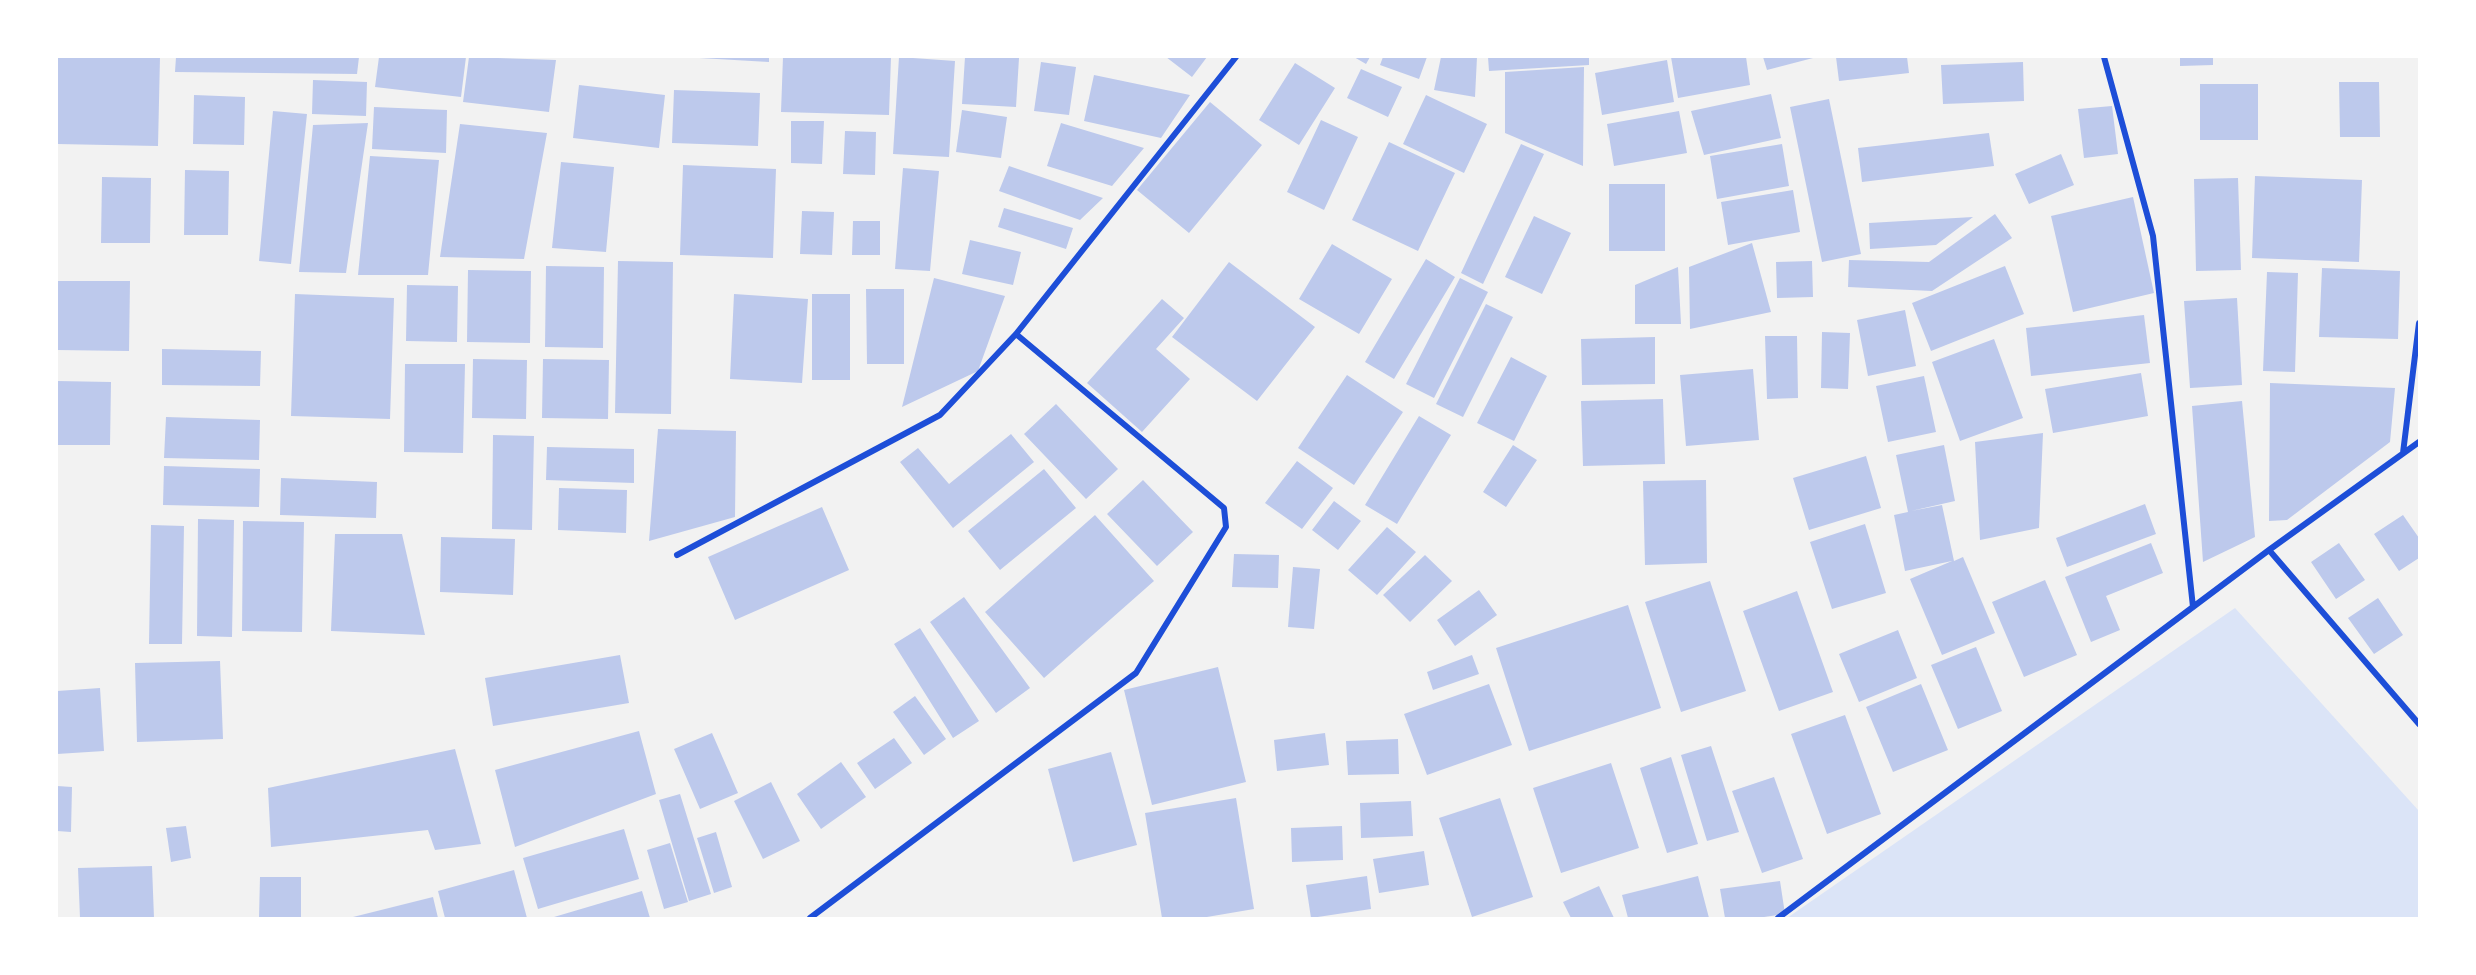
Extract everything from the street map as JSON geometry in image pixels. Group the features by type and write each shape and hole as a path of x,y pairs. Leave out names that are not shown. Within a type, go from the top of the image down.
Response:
{"street":[{"path":"677,555 940,416 1016,334 1236,57"},
{"path":"2104,57 2153,236 2193,607"},
{"path":"2403,453 2419,323"},
{"path":"810,918 1136,673 1226,526 1224,508 1016,334"},
{"path":"1778,918 2269,550 2419,442"},
{"path":"2269,550 2419,724"}],"shaded area":[{"path":"2235,608 2419,811 2419,918 1787,918"}],"building":[{"path":"57,57 160,57 158,146 57,144"},
{"path":"176,57 359,57 357,74 175,72"},
{"path":"379,57 466,57 461,97 375,87"},
{"path":"469,57 556,60 549,112 463,102"},
{"path":"682,57 769,57 769,62"},
{"path":"783,57 891,57 889,115 781,112"},
{"path":"899,57 955,61 949,157 893,154"},
{"path":"965,57 1019,58 1016,107 962,104"},
{"path":"1166,57 1207,57 1192,77"},
{"path":"1354,57 1370,57 1366,64"},
{"path":"1383,57 1427,57 1419,79 1380,65"},
{"path":"1441,57 1477,57 1475,97 1434,90"},
{"path":"1488,57 1589,57 1589,65 1489,71"},
{"path":"1671,57 1746,57 1750,85 1678,98"},
{"path":"1763,57 1813,57 1813,58 1767,70"},
{"path":"1836,57 1907,57 1909,73 1839,81"},
{"path":"2180,57 2213,57 2213,65 2180,66"},
{"path":"1667,60 1674,102 1602,115 1595,73"},
{"path":"1041,62 1076,67 1069,115 1034,111"},
{"path":"2023,62 2024,101 1943,104 1941,65"},
{"path":"1295,63 1335,88 1299,145 1259,120"},
{"path":"1584,67 1583,166 1505,133 1505,72"},
{"path":"1361,69 1402,87 1388,117 1347,98"},
{"path":"1094,75 1190,95 1161,138 1084,121"},
{"path":"313,80 367,82 366,116 312,114"},
{"path":"2339,82 2379,82 2380,137 2340,137"},
{"path":"2200,84 2258,84 2258,140 2200,140"},
{"path":"579,85 665,95 659,148 573,138"},
{"path":"674,90 760,93 758,146 672,143"},
{"path":"1771,94 1781,138 1704,155 1691,111"},
{"path":"194,95 245,97 244,145 193,144"},
{"path":"1426,95 1487,124 1464,173 1403,144"},
{"path":"1829,99 1861,254 1822,262 1790,107"},
{"path":"1210,102 1262,145 1189,233 1137,190"},
{"path":"2112,106 2118,154 2084,158 2078,109"},
{"path":"374,107 447,110 446,153 372,149"},
{"path":"962,110 1007,117 1001,158 956,152"},
{"path":"273,111 307,114 291,264 259,261"},
{"path":"1679,111 1687,153 1614,166 1607,124"},
{"path":"1321,120 1358,137 1324,210 1287,192"},
{"path":"791,121 824,121 822,164 791,163"},
{"path":"368,123 346,273 299,272 313,125"},
{"path":"1061,123 1144,148 1112,186 1047,166"},
{"path":"460,124 547,133 524,259 440,257"},
{"path":"845,131 876,132 875,175 843,174"},
{"path":"1989,133 1994,166 1862,182 1858,148"},
{"path":"1389,142 1455,173 1418,251 1352,220"},
{"path":"1521,144 1544,154 1483,284 1461,273"},
{"path":"1782,144 1789,186 1717,199 1710,156"},
{"path":"2061,154 2074,185 2029,204 2015,174"},
{"path":"370,156 439,160 428,275 358,275"},
{"path":"561,162 614,167 606,252 552,248"},
{"path":"683,165 776,169 773,258 680,255"},
{"path":"1009,166 1103,198 1080,220 999,191"},
{"path":"903,168 939,171 930,271 895,269"},
{"path":"185,170 229,171 228,235 184,235"},
{"path":"2255,176 2362,180 2359,262 2252,258"},
{"path":"102,177 151,178 150,243 101,243"},
{"path":"2238,178 2241,270 2196,271 2194,179"},
{"path":"1609,184 1665,184 1665,251 1609,251"},
{"path":"1793,190 1800,232 1728,245 1721,202"},
{"path":"2133,197 2154,293 2073,312 2051,216"},
{"path":"1004,208 1073,228 1066,249 998,227"},
{"path":"802,211 834,212 832,255 800,254"},
{"path":"1995,214 2012,238 1932,291 1848,287 1849,260 1929,262"},
{"path":"1534,216 1571,233 1542,294 1505,277"},
{"path":"1973,217 1936,245 1870,249 1869,223"},
{"path":"853,221 880,221 880,255 852,255"},
{"path":"970,240 1021,252 1013,285 962,274"},
{"path":"1752,243 1771,312 1690,329 1689,267"},
{"path":"1332,244 1392,279 1359,334 1299,299"},
{"path":"1426,259 1455,277 1394,379 1365,362"},
{"path":"618,261 673,262 671,414 615,413"},
{"path":"1812,261 1813,297 1777,298 1776,262"},
{"path":"1229,262 1315,327 1257,401 1172,337"},
{"path":"546,266 604,267 603,348 545,347"},
{"path":"2005,266 2024,314 1931,351 1912,303"},
{"path":"1678,267 1681,324 1635,324 1635,285"},
{"path":"2322,268 2400,271 2398,339 2319,337"},
{"path":"468,270 531,271 530,343 467,342"},
{"path":"2267,272 2298,273 2295,372 2263,371"},
{"path":"934,278 1005,296 978,371 902,407"},
{"path":"1460,278 1488,292 1434,398 1406,384"},
{"path":"57,281 130,281 129,351 57,350"},
{"path":"407,285 458,286 457,342 406,341"},
{"path":"866,289 904,289 904,364 867,364"},
{"path":"295,294 394,298 390,419 291,416"},
{"path":"734,294 808,299 802,383 730,379"},
{"path":"812,294 850,294 850,380 812,380"},
{"path":"2237,298 2242,385 2190,388 2184,301"},
{"path":"1162,299 1184,318 1156,349 1190,379 1142,432 1087,383"},
{"path":"1486,304 1513,317 1463,417 1436,404"},
{"path":"1905,310 1916,366 1868,376 1857,320"},
{"path":"2144,315 2150,363 2031,376 2026,328"},
{"path":"1822,332 1850,333 1848,389 1821,388"},
{"path":"1765,336 1797,336 1798,398 1767,399"},
{"path":"1655,337 1655,384 1582,385 1581,339"},
{"path":"1994,339 2023,418 1960,441 1932,362"},
{"path":"162,349 261,351 260,386 162,385"},
{"path":"1511,357 1547,376 1514,441 1477,423"},
{"path":"473,359 527,360 526,419 472,418"},
{"path":"543,359 609,360 608,419 542,418"},
{"path":"405,364 465,364 463,453 404,452"},
{"path":"1753,369 1759,440 1686,446 1680,375"},
{"path":"2141,373 2148,416 2053,433 2045,389"},
{"path":"1347,375 1403,412 1354,485 1298,448"},
{"path":"1924,376 1936,432 1888,442 1876,386"},
{"path":"57,381 111,382 110,445 57,445"},
{"path":"2270,383 2395,388 2390,442 2287,520 2269,521"},
{"path":"1663,399 1665,464 1583,466 1581,401"},
{"path":"2242,401 2255,537 2203,562 2192,406"},
{"path":"1056,404 1118,469 1086,499 1024,434"},
{"path":"1419,416 1451,435 1397,524 1365,505"},
{"path":"166,417 260,420 259,460 164,458"},
{"path":"658,429 736,431 735,517 649,541"},
{"path":"2043,433 2039,528 1980,540 1975,442"},
{"path":"1011,434 1034,462 953,528 900,462 918,448 949,484"},
{"path":"493,435 534,436 532,530 492,529"},
{"path":"1513,445 1537,460 1506,507 1483,492"},
{"path":"1944,445 1955,501 1911,511 1942,505 1954,561 1963,557 1995,633 1942,655 1910,579 1952,561 1905,571 1894,515 1908,512 1896,455"},
{"path":"547,447 634,449 634,483 546,480"},
{"path":"1866,456 1881,508 1809,530 1793,478"},
{"path":"1297,461 1333,488 1302,529 1265,503"},
{"path":"164,466 260,469 259,507 163,505"},
{"path":"1044,469 1076,508 1000,570 968,531"},
{"path":"281,478 377,482 376,518 280,515"},
{"path":"1143,480 1193,532 1157,566 1107,514"},
{"path":"1706,480 1707,563 1645,565 1643,481"},
{"path":"559,488 627,490 626,533 558,530"},
{"path":"1334,501 1361,521 1338,550 1312,530"},
{"path":"2145,504 2156,534 2067,567 2056,538"},
{"path":"822,507 849,570 735,620 708,557"},
{"path":"1095,515 1154,581 1044,678 985,612"},
{"path":"2403,515 2419,538 2419,558 2399,571 2374,534"},
{"path":"198,519 234,520 232,637 197,636"},
{"path":"243,521 304,522 302,632 242,631"},
{"path":"1865,524 1886,593 1832,609 1810,542"},
{"path":"151,525 184,526 182,644 149,644"},
{"path":"1387,527 1416,552 1377,595 1348,570"},
{"path":"335,534 402,534 425,635 331,631"},
{"path":"441,537 515,539 513,595 440,592"},
{"path":"2151,543 2163,573 2106,596 2120,630 2091,642 2065,577"},
{"path":"2339,543 2365,580 2336,599 2311,562"},
{"path":"1234,554 1279,555 1278,588 1232,587"},
{"path":"1425,555 1452,581 1410,622 1383,595"},
{"path":"1293,567 1320,569 1314,629 1288,627"},
{"path":"2045,580 2077,655 2024,677 1992,602"},
{"path":"1710,581 1746,691 1681,712 1645,602"},
{"path":"1479,590 1497,615 1455,646 1437,620"},
{"path":"1797,591 1833,692 1779,711 1743,611"},
{"path":"964,597 1030,688 996,713 930,622"},
{"path":"2378,598 2403,635 2374,654 2348,618"},
{"path":"1628,605 1661,708 1529,751 1496,648"},
{"path":"920,628 979,721 953,738 894,644"},
{"path":"1898,630 1917,678 1859,702 1839,654"},
{"path":"1976,647 2002,711 1958,729 1931,665"},
{"path":"620,655 629,703 493,726 485,678"},
{"path":"1472,655 1479,674 1433,690 1427,672"},
{"path":"220,661 223,739 137,742 135,663"},
{"path":"1218,667 1246,782 1152,805 1124,690"},
{"path":"1489,684 1512,745 1427,775 1404,714"},
{"path":"1921,684 1948,750 1893,772 1866,707"},
{"path":"100,688 104,751 57,754 57,691"},
{"path":"915,696 946,739 924,755 893,712"},
{"path":"1845,715 1881,814 1827,834 1791,734"},
{"path":"639,731 656,794 515,847 495,770"},
{"path":"712,733 738,793 700,809 674,749"},
{"path":"1325,733 1329,765 1277,771 1274,740"},
{"path":"894,738 912,763 875,789 857,763"},
{"path":"1398,739 1399,774 1348,775 1346,741"},
{"path":"1711,746 1739,832 1707,841 1681,755"},
{"path":"455,749 481,844 435,850 428,830 271,847 268,788"},
{"path":"1111,752 1137,845 1073,862 1048,769"},
{"path":"1671,757 1698,844 1667,853 1640,768"},
{"path":"841,762 866,797 821,829 797,794"},
{"path":"1611,763 1639,848 1561,873 1533,788"},
{"path":"1774,777 1803,859 1762,873 1732,791"},
{"path":"771,782 800,841 763,859 734,801"},
{"path":"57,786 72,787 71,832 57,831"},
{"path":"680,794 711,894 689,901 659,800"},
{"path":"1236,798 1254,909 1201,918 1162,918 1145,813"},
{"path":"1500,798 1533,897 1472,917 1439,818"},
{"path":"1411,801 1413,836 1361,838 1360,803"},
{"path":"186,826 191,858 171,862 166,828"},
{"path":"1342,826 1343,860 1292,862 1291,828"},
{"path":"624,829 639,879 538,909 523,858"},
{"path":"716,832 732,887 714,893 697,838"},
{"path":"670,843 688,902 664,909 647,850"},
{"path":"1424,851 1429,885 1379,893 1373,859"},
{"path":"152,866 154,918 80,918 78,868"},
{"path":"514,870 527,918 445,918 438,891"},
{"path":"1367,876 1371,909 1311,918 1306,885"},
{"path":"1698,876 1709,918 1628,918 1622,895"},
{"path":"260,877 301,877 301,918 259,918"},
{"path":"1780,881 1785,914 1757,918 1725,918 1720,889"},
{"path":"1599,886 1614,918 1571,918 1563,902"},
{"path":"642,891 650,918 554,918 554,917"},
{"path":"433,897 438,918 353,918 353,917"}]}
